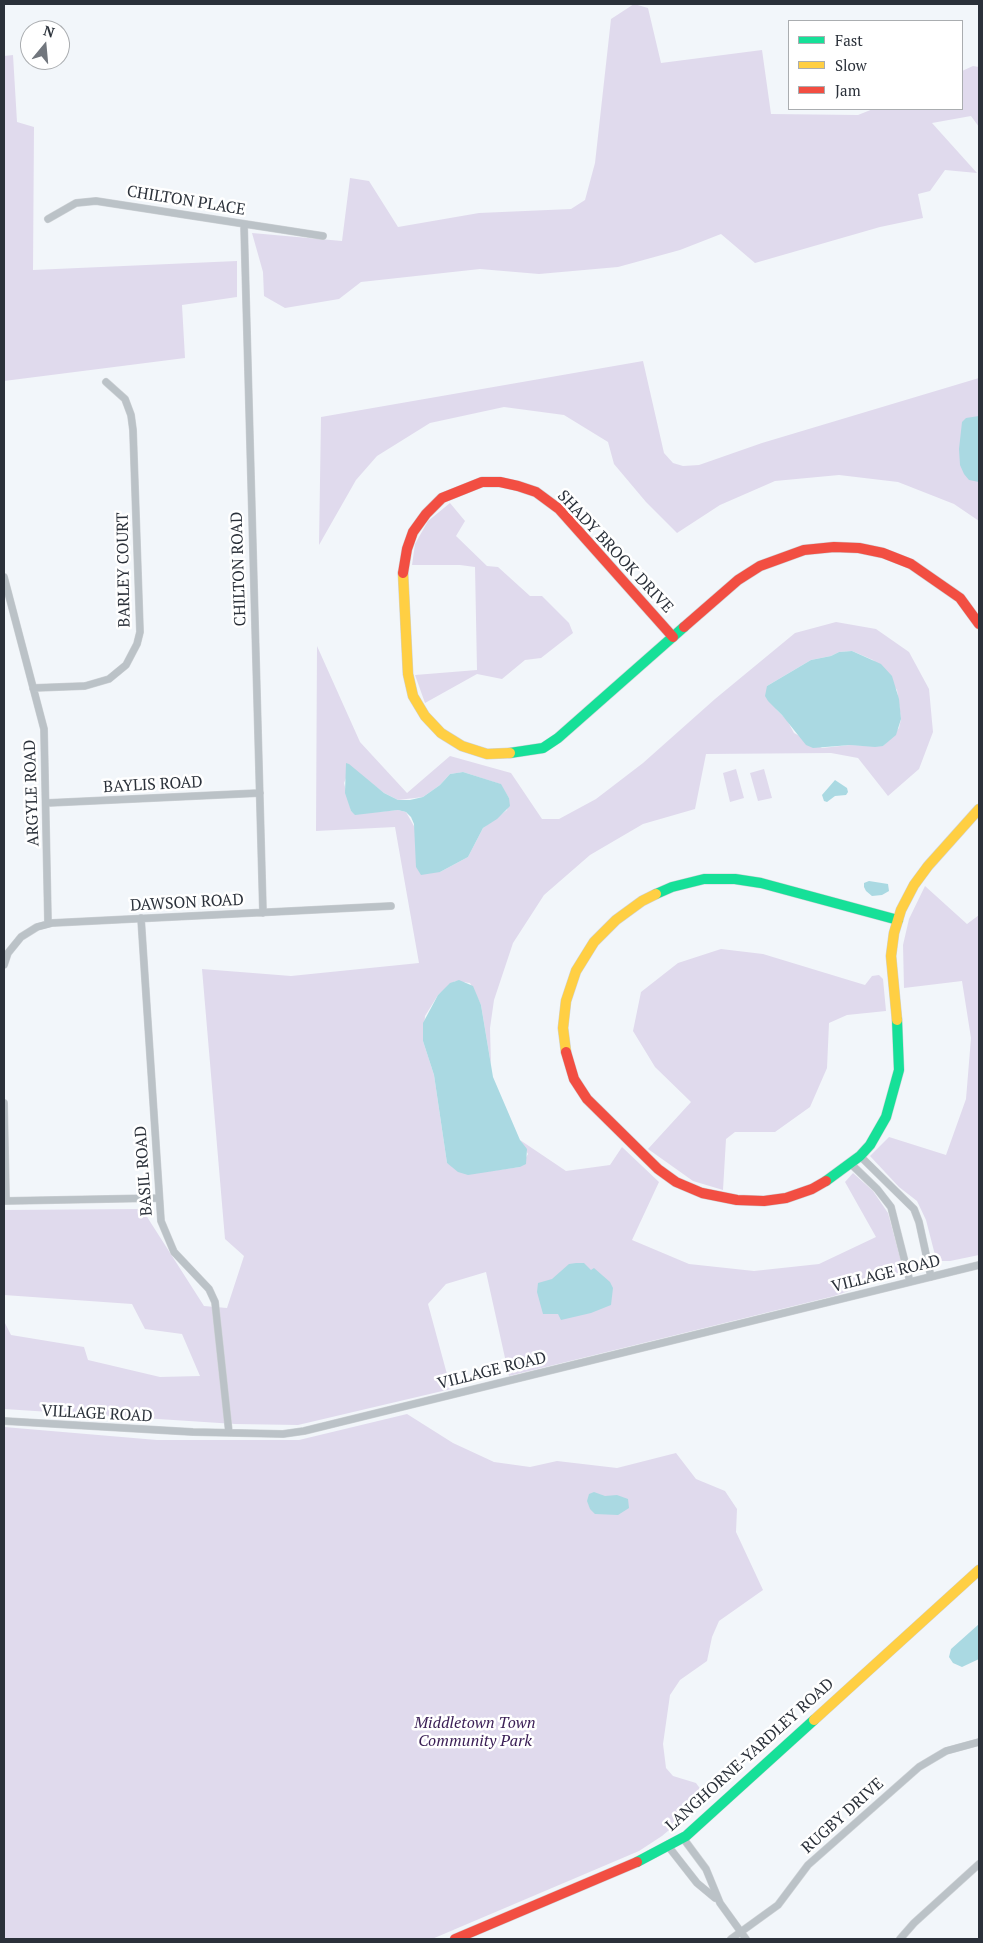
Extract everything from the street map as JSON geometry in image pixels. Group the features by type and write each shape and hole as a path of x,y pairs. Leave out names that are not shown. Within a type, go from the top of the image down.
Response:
{"street":[{"name":"CHILTON PLACE","path":"48,219 76,203 96,201 323,236"},
{"name":"CHILTON ROAD","path":"244,224 263,913"},
{"name":"BARLEY COURT","path":"33,688 85,686 109,679 126,665 137,644 140,632 131,415 125,399 106,382"},
{"name":"SHADY BROOK DRIVE","path":"673,637 559,509 536,492 500,482 482,482 463,488 442,498 426,514 413,532 407,549 403,571 408,674 413,696 424,716 435,728 462,746 487,754 515,753 543,748 558,738 738,580 758,567 804,550 834,546 883,552 912,564 960,598 979,624"},
{"name":"ARGYLE ROAD","path":"4,578 46,746 48,924"},
{"name":"BAYLIS ROAD","path":"47,803 260,793"},
{"path":"898,920 761,883 735,879 704,879 672,887 642,901 616,920 594,942 576,971 566,1001 563,1028 566,1054 574,1079 587,1099 658,1169 676,1182 702,1193 737,1200 764,1202 812,1190 860,1156 883,1123 897,1081 899,1042 891,956 898,920 908,894 924,870 979,809"},
{"name":"DAWSON ROAD","path":"4,965 8,953 21,937 48,924 391,906"},
{"name":"BASIL ROAD","path":"141,918 161,1221 171,1247 185,1266 210,1289 216,1302 229,1433"},
{"path":"4,1102 5,1201 159,1198"},
{"path":"860,1156 914,1208 919,1222 931,1277"},
{"path":"851,1164 876,1188 890,1207 910,1282"},
{"name":"VILLAGE ROAD","path":"4,1421 229,1433 283,1434 323,1428 979,1265"},
{"name":"LANGHORNE-YARDLEY ROAD","path":"455,1939 602,1878 683,1838 979,1570"},
{"name":"RUGBY DRIVE","path":"732,1939 778,1905 808,1866 919,1767 946,1751 979,1742"},
{"path":"683,1838 706,1869 720,1903"},
{"path":"668,1846 697,1883 720,1903 746,1939"},
{"path":"900,1939 914,1923 979,1864"}],"green space":[{"path":"634,4 648,8 661,63 762,50 771,114 858,115 870,110 963,110 963,71 973,66 979,67 979,127 971,116 932,123 977,173 945,170 930,191 918,194 923,218 880,227 755,263 721,234 680,250 618,267 539,274 480,269 361,282 339,299 285,308 264,296 263,272 252,233 342,241 350,178 369,181 398,227 479,213 571,209 585,200 595,163 611,19"},
{"path":"13,55 17,122 34,127 33,270 237,261 237,297 182,305 185,358 4,381 4,56"},
{"path":"643,361 664,453 673,463 683,466 699,465 762,443 979,378 979,521 954,504 898,482 839,475 775,481 720,505 677,533 646,502 614,464 608,442 564,415 504,407 430,423 377,456 356,480 319,545 321,417"},
{"path":"450,503 465,521 456,536 487,566 498,567 530,596 542,596 569,623 573,633 541,658 525,660 502,679 477,674 425,703 415,675 477,670 475,567 460,565 412,565 415,544 428,521"},
{"path":"836,622 876,629 909,652 929,689 933,732 919,769 888,796 858,758 831,753 706,754 695,809 643,824 590,855 544,895 513,943 494,1000 490,1028 491,1065 481,1005 470,983 455,981 438,995 425,1016 423,1041 434,1075 447,1163 468,1174 520,1167 528,1154 520,1140 566,1171 610,1165 622,1147 659,1182 632,1240 689,1264 754,1271 819,1264 876,1237 845,1182 853,1173 873,1191 888,1213 902,1265 899,1272 834,1296 509,1376 486,1272 446,1284 428,1304 451,1389 298,1425 235,1424 4,1409 4,1321 11,1335 84,1347 88,1360 160,1377 200,1376 182,1334 145,1329 132,1304 4,1295 4,1210 142,1209 204,1306 227,1308 244,1256 225,1239 202,969 291,976 419,963 395,827 316,831 317,646 360,742 407,793 450,756 511,773 542,819 559,819 596,799 643,763 715,699 795,633","holes":["852,651 873,660 897,690 901,719 899,728 883,746 850,745 822,748 794,733 787,720 777,710 767,686 811,660 831,656 839,652","346,764 384,793 398,800 423,797 440,785 450,774 463,772 500,784 509,798 507,810 483,828 468,857 440,872 406,812 398,810 355,814 351,811 344,783"]},
{"path":"736,769 744,798 730,802 723,773"},
{"path":"764,769 772,798 758,801 750,773"},
{"path":"925,886 967,924 979,915 979,1255 950,1261 941,1261 935,1255 926,1220 917,1201 899,1187 870,1156 889,1137 946,1155 966,1099 971,1038 962,981 904,988 903,945 909,919"},
{"path":"721,949 763,954 865,985 872,976 879,975 883,979 886,1011 847,1015 829,1023 827,1068 810,1107 775,1132 735,1132 726,1139 723,1190 693,1181 648,1149 691,1102 655,1067 633,1031 641,992 678,963"},
{"name":"Middletown Town Community Park","path":"407,1414 453,1443 494,1462 530,1467 557,1461 617,1468 676,1453 696,1479 725,1491 737,1509 736,1532 763,1590 719,1621 712,1637 707,1661 680,1680 670,1695 663,1744 666,1768 673,1776 696,1783 707,1798 662,1836 639,1851 432,1939 4,1939 4,1427 157,1440 299,1440"}],"water":[{"path":"979,416 979,482 969,480 964,474 960,465 959,449 962,422 966,418"},
{"path":"852,651 881,664 892,676 899,699 901,719 896,735 883,746 875,747 850,745 813,748 806,745 768,701 765,696 767,686 811,660 831,656 839,652"},
{"path":"346,763 384,793 398,800 423,797 440,785 450,774 463,772 501,784 509,798 510,806 497,819 483,828 468,857 440,872 421,875 416,867 414,824 411,817 406,812 398,810 355,815 351,811 345,793"},
{"path":"835,780 847,788 848,792 846,795 835,796 827,802 824,801 822,795"},
{"path":"869,881 888,884 889,891 882,895 872,896 864,887 864,883"},
{"path":"459,980 473,986 481,1005 493,1077 520,1140 527,1149 526,1164 520,1167 468,1175 458,1172 447,1163 434,1075 423,1041 423,1023 438,995 450,983"},
{"path":"584,1263 591,1270 594,1268 610,1282 613,1288 611,1305 591,1313 561,1320 558,1314 543,1314 537,1292 538,1283 552,1279 569,1264"},
{"path":"594,1492 605,1496 617,1495 628,1499 629,1508 618,1515 595,1514 590,1509 587,1501 589,1494"},
{"path":"979,1624 979,1659 962,1667 953,1663 949,1657 951,1649"}],"traffic: fast":[{"path":"510,753 543,748 558,738 684,627"},
{"path":"656,894 672,887 704,879 735,879 761,883 898,920"},
{"path":"826,1181 860,1156 870,1145 886,1117 899,1070 897,1020"},
{"path":"637,1862 686,1836 814,1720"}],"traffic: slow":[{"path":"403,573 408,674 413,696 425,716 441,733 462,746 487,754 510,753"},
{"path":"897,1020 891,956 894,933 901,910 914,885 928,866 979,809"},
{"path":"566,1052 563,1028 566,1001 576,971 594,942 616,920 642,901 656,894"},
{"path":"814,1720 979,1570"}],"traffic: jam":[{"path":"403,573 407,549 413,532 426,514 442,498 482,482 500,482 518,486 536,492 559,509 673,637"},
{"path":"684,627 738,580 760,566 804,550 834,547 859,548 883,553 911,564 960,598 979,624"},
{"path":"566,1052 574,1079 587,1099 658,1169 676,1182 702,1193 737,1200 764,1201 786,1198 812,1189 826,1181"},
{"path":"455,1939 637,1862"}]}
